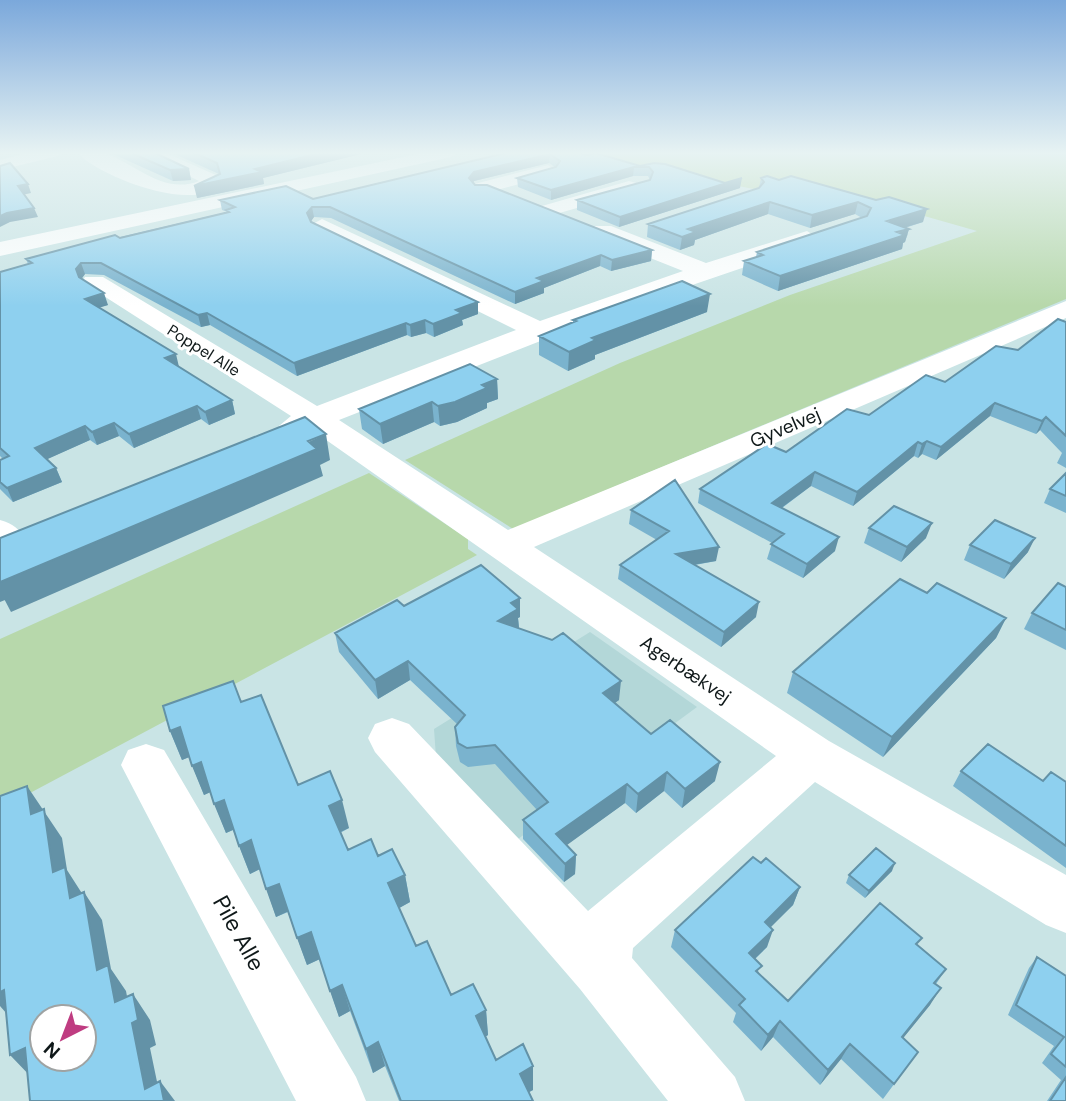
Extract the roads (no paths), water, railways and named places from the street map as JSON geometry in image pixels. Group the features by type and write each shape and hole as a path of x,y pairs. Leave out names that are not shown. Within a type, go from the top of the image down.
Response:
{"street":[{"path":"0,248 210,203"},
{"path":"527,203 702,270"},
{"path":"549,210 572,203"},
{"path":"346,218 313,228 537,330"},
{"path":"619,237 645,229"},
{"path":"264,438 537,330 702,270 831,230"},
{"name":"Poppel Alle","path":"123,273 85,285 315,418"},
{"name":"Gyvelvej","path":"504,546 1066,309"},
{"name":"Agerbækvej","path":"315,418 812,755 1066,906"},
{"path":"392,738 601,968 711,1101"},
{"path":"601,968 604,935 812,755"},
{"name":"Pile Alle","path":"146,765 332,1101"}]}
